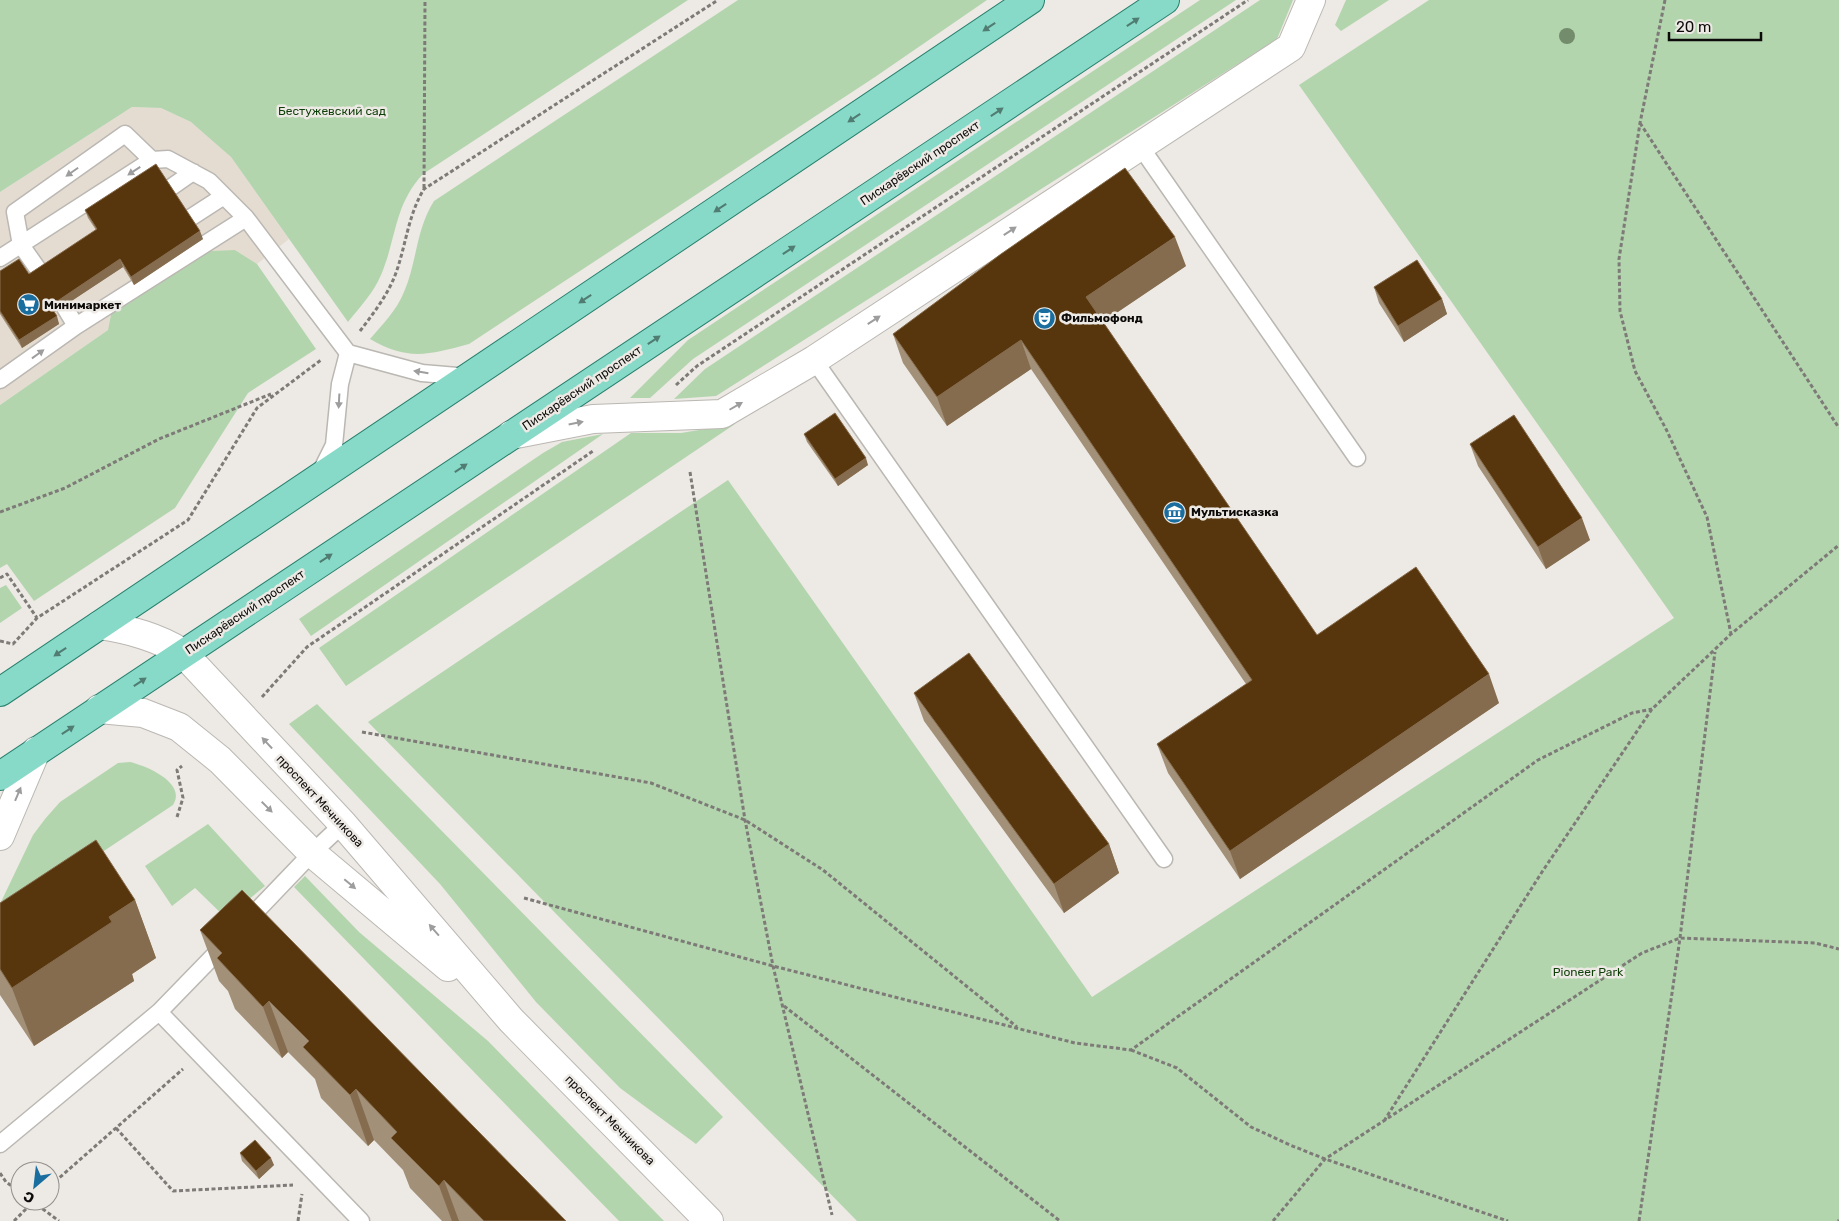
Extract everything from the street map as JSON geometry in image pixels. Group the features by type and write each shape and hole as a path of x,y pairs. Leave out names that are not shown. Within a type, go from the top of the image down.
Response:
{"main road":[{"path":"0,692 1030,0"},
{"name":"Пискарёвский проспект","path":"0,776 1165,0"}],"street":[{"path":"511,435 593,419 722,414 814,360 1291,47 1311,0"},
{"name":"проспект Мечникова","path":"100,625 136,631 162,640 184,653 343,824 511,1020 709,1221"},
{"name":"проспект Мечникова","path":"100,709 143,713 179,727 220,760 312,852 511,1020"},
{"path":"0,836 36,751"}],"lane":[{"path":"56,260 41,273 21,245 15,212 125,134 152,160"},
{"path":"1140,146 1357,458"},
{"path":"0,258 152,160 168,159 209,181 246,218 348,353 422,373 469,377"},
{"path":"170,188 193,172"},
{"path":"190,218 224,196"},
{"path":"0,380 76,326 246,218"},
{"path":"64,306 76,326"},
{"path":"315,481 334,444 340,384 348,353"},
{"path":"814,360 1164,859"},
{"path":"0,1144 159,1012 312,852 343,824"},
{"path":"159,1012 361,1221"}],"path":[{"path":"424,189 425,0"},
{"path":"675,386 696,366 1248,0"},
{"path":"1665,0 1640,123 1619,259 1620,311 1635,371 1666,430 1707,517 1731,634"},
{"path":"1640,123 1839,428"},
{"path":"0,512 65,488 159,439 274,393"},
{"path":"265,695 307,647 598,447"},
{"path":"690,472 745,820 773,966 832,1215"},
{"path":"1384,1121 1542,872 1652,709 1731,634 1839,546"},
{"path":"0,578 7,574 37,618"},
{"path":"1639,1221 1680,938 1715,651"},
{"path":"1131,1050 1538,760 1632,713 1652,709"},
{"path":"362,732 651,783 745,820 823,870 1019,1029"},
{"path":"177,817 184,798 177,770 184,763"},
{"path":"524,898 773,966 1075,1044 1131,1050 1177,1068 1251,1126 1325,1159 1508,1221"},
{"path":"1272,1221 1325,1159 1642,954 1680,938 1815,943 1839,949"},
{"path":"783,1006 1060,1221"},
{"path":"60,1177 200,1054"},
{"path":"116,1128 173,1191 294,1185"},
{"path":"0,1173 10,1185"},
{"path":"14,1221 24,1211"},
{"path":"46,1211 59,1221"}],"shaded area":[{"path":"132,107 161,108 191,122 210,137 231,157 289,239 257,264 235,250 108,330 0,405 0,192"}],"green space":[{"name":"Бестужевский сад","path":"0,0 688,0 423,174 406,198 386,261 375,287 348,322 231,157 191,122 161,108 132,107 0,192"},
{"path":"738,0 987,0 875,77 469,344 442,351 418,354 396,351 370,339 389,317 401,299 412,269 420,234 434,201"},
{"path":"1200,0 1236,0 693,359 650,398 630,398 688,340"},
{"path":"1260,0 1293,0 1277,39 716,396 674,399 705,369"},
{"path":"1346,0 1389,0 1341,31 1335,25"},
{"name":"Pioneer Park","path":"1429,0 1839,0 1839,1221 857,1221 368,722 728,480 1092,997 1674,618 1299,85"},
{"path":"235,250 257,264 316,349 248,393 175,508 34,601 7,564 0,568 0,405 108,330 113,305 196,255 212,251"},
{"path":"735,424 346,686 319,648 631,433 681,433"},
{"path":"603,434 311,636 299,619 543,453 562,442"},
{"path":"6,585 22,608 0,623 0,588"},
{"path":"317,704 723,1117 696,1144 620,1088 536,1002 440,884 289,724"},
{"path":"130,762 146,767 170,783 175,790 176,797 173,805 0,920 0,904 33,835 45,819 60,802 118,763"},
{"path":"208,824 265,886 226,918 195,888 172,906 145,866"},
{"path":"305,876 359,932 488,1041 664,1221 619,1221 294,887"}],"building":[{"path":"156,164 200,231 131,277 120,259 50,306 57,316 19,340 0,311 0,271 19,259 29,274 97,229 85,210"},
{"path":"1125,168 1175,237 1086,297 1317,635 1416,567 1489,674 1230,851 1157,744 1252,680 1021,340 937,397 893,334 1001,254"},
{"path":"1417,260 1442,299 1398,326 1374,287"},
{"path":"835,413 866,458 835,479 804,434"},
{"path":"1514,415 1582,518 1538,547 1470,444"},
{"path":"969,653 1109,844 1054,884 914,693"},
{"path":"96,840 135,900 109,917 112,922 12,988 0,969 0,903"},
{"path":"242,890 566,1221 484,1221 444,1180 439,1186 391,1138 397,1132 356,1089 350,1095 303,1047 309,1041 269,1001 263,1007 217,958 222,953 200,930"},
{"path":"255,1140 271,1158 256,1171 240,1153"}],"place":[{"name":"Минимаркет","path":"28,305"},
{"name":"Фильмофонд","path":"1045,318"},
{"name":"Мультисказка","path":"1175,512"}]}
